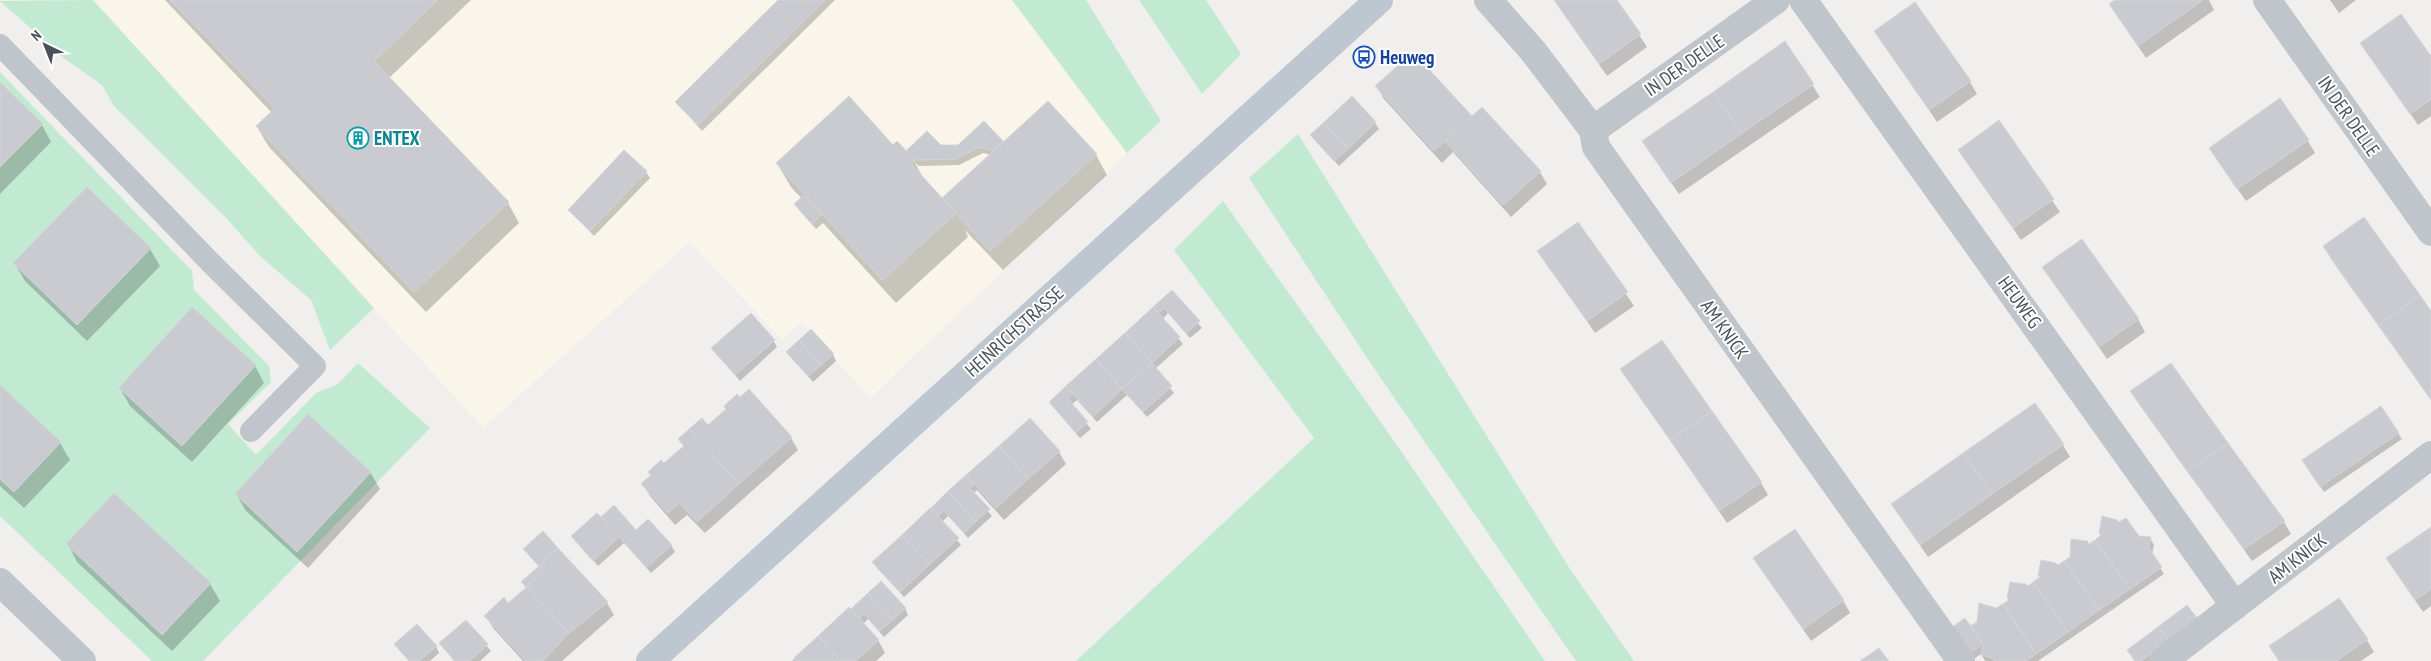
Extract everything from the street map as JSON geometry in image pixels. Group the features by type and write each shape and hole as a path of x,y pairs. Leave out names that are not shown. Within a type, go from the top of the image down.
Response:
{"street":[{"name":"HEINRICHSTRASSE","path":"650,661 1379,0"},
{"name":"AM KNICK","path":"1488,0 1533,50 1593,130 1596,147 1961,661"},
{"name":"IN DER DELLE","path":"1593,130 1776,0"},
{"name":"HEUWEG","path":"1803,0 2235,606"},
{"name":"IN DER DELLE","path":"2267,0 2431,232"},
{"name":"AM KNICK","path":"2163,661 2431,455"},
{"path":"0,582 82,661"}],"lane":[{"path":"0,45 212,264 315,366 251,431"}],"shaded area":[{"path":"93,0 1012,0 1127,153 870,398 802,322 782,340 690,242 483,428"}],"green space":[{"path":"93,0 374,308 330,350 311,300 261,257 226,218 114,106 102,85 65,59 0,1"},
{"path":"1012,0 1086,0 1161,121 1127,153"},
{"path":"1139,0 1206,0 1241,54 1202,94"},
{"path":"0,72 192,271 194,290 269,366 271,382 228,424 256,455 316,393 338,384 358,363 430,428 203,661 152,661 0,516"},
{"path":"1298,134 1570,569 1634,661 1576,661 1371,364 1249,178"},
{"path":"1223,201 1385,428 1545,661 1076,661 1314,438 1174,250"}],"building":[{"name":"ENTEX","path":"170,0 438,0 374,61 509,202 414,292 256,126 275,108"},
{"path":"778,0 825,0 698,125 675,102"},
{"path":"1554,0 1617,0 1641,34 1599,64"},
{"path":"2115,0 2203,0 2138,46 2109,4"},
{"path":"1915,2 1971,81 1929,110 1874,31"},
{"path":"2401,14 2431,56 2431,99 2410,114 2360,43"},
{"path":"1785,41 1814,84 1742,133 1713,92"},
{"path":"1413,52 1472,116 1434,151 1375,86"},
{"path":"0,82 43,124 0,167"},
{"path":"1713,92 1742,133 1671,183 1642,141"},
{"path":"849,96 893,145 897,141 915,160 911,164 956,213 882,280 776,163"},
{"path":"1352,96 1376,122 1348,149 1323,123"},
{"path":"2280,98 2309,140 2237,189 2209,148"},
{"path":"1048,101 1097,154 990,251 942,198"},
{"path":"1482,107 1541,171 1503,205 1445,141"},
{"path":"1999,120 2054,199 2013,228 1958,150"},
{"path":"984,121 1004,142 993,151 979,147 955,159 915,160 906,151 927,131 941,145 958,145"},
{"path":"1323,123 1348,149 1334,161 1310,135"},
{"path":"624,150 647,171 590,231 568,210"},
{"path":"87,187 151,248 77,325 13,263"},
{"path":"804,195 822,214 812,224 794,204"},
{"path":"2364,217 2420,295 2379,325 2323,246"},
{"path":"1578,222 1628,292 1587,321 1537,251"},
{"path":"2082,239 2139,319 2099,347 2042,267"},
{"path":"1172,290 1200,321 1186,333 1164,308 1159,313 1153,307"},
{"path":"2420,295 2431,311 2431,400 2379,325"},
{"path":"192,307 256,365 182,446 119,388"},
{"path":"1153,307 1180,337 1152,363 1125,333"},
{"path":"751,313 775,340 735,375 711,348"},
{"path":"811,329 834,354 821,365 799,340"},
{"path":"1125,333 1152,363 1122,389 1096,359"},
{"path":"799,340 821,365 808,376 786,352"},
{"path":"1662,340 1712,411 1670,440 1620,369"},
{"path":"1096,359 1122,389 1093,417 1066,386"},
{"path":"1152,363 1172,386 1143,412 1122,389"},
{"path":"2171,363 2228,443 2187,471 2130,391"},
{"path":"0,385 61,442 14,492 0,479"},
{"path":"1066,386 1073,394 1068,399 1088,422 1076,433 1049,402"},
{"path":"749,389 792,437 739,484 689,429 702,418 708,425 726,409 724,406 737,394 740,397"},
{"path":"2035,403 2064,444 1992,494 1963,453"},
{"path":"2381,406 2399,433 2320,487 2302,460"},
{"path":"1712,411 1762,482 1719,511 1670,440"},
{"path":"308,414 371,472 297,552 235,494"},
{"path":"1030,418 1060,451 1028,479 999,446"},
{"path":"689,429 739,484 697,522 679,503 668,513 641,484 651,475 648,472 661,460 664,463 684,446 678,439"},
{"path":"2228,443 2285,521 2244,549 2187,471"},
{"path":"999,446 1028,479 996,508 966,475"},
{"path":"1963,453 1992,494 1920,545 1891,504"},
{"path":"966,475 974,484 970,488 990,509 975,522 948,491"},
{"path":"948,491 975,522 964,533 944,511 938,516 931,508"},
{"path":"114,493 211,583 162,635 66,544"},
{"path":"614,505 636,530 648,519 672,545 647,567 601,517"},
{"path":"930,508 959,538 929,565 902,535"},
{"path":"597,513 619,537 593,561 571,536"},
{"path":"2102,516 2119,522 2126,518 2139,536 2151,537 2149,548 2162,567 2130,589 2095,540 2101,535 2099,533"},
{"path":"2431,527 2431,589 2415,600 2386,558"},
{"path":"1795,529 1844,600 1803,629 1753,558"},
{"path":"543,531 558,548 539,566 523,549"},
{"path":"902,535 929,565 900,592 872,562"},
{"path":"2071,539 2087,541 2089,544 2095,540 2130,589 2099,610 2064,561 2070,557"},
{"path":"558,548 608,602 569,633 527,587 543,571 539,566"},
{"path":"2041,560 2058,565 2064,561 2099,610 2068,632 2033,582 2040,577 2038,575"},
{"path":"539,566 543,571 526,587 521,582"},
{"path":"881,581 906,608 893,620 868,593"},
{"path":"2010,582 2026,584 2028,586 2033,582 2068,632 2036,654 2003,604 2009,600 2007,597"},
{"path":"527,587 569,633 543,661 526,661 484,616 504,597 508,603"},
{"path":"868,593 893,620 880,631 864,614 859,618 851,609"},
{"path":"2339,598 2368,639 2336,661 2279,661 2269,646"},
{"path":"1979,603 1996,608 2003,604 2036,654 2026,661 1994,661 1992,658 1981,655 1983,644 1970,626 1977,622"},
{"path":"2187,605 2198,619 2169,640 2158,627"},
{"path":"849,607 879,640 855,661 841,661 818,636"},
{"path":"1965,618 1983,644 1968,654 1951,628"},
{"path":"466,620 488,644 470,661 455,661 439,643"},
{"path":"417,624 437,646 419,661 409,661 394,644"},
{"path":"2158,627 2169,640 2141,661 2135,661 2127,650"},
{"path":"818,636 841,661 796,661 794,658"},
{"path":"1879,648 1889,661 1860,661"}],"place":[{"name":"Heuweg","path":"1364,57"},
{"name":"ENTEX","path":"358,138"}]}
